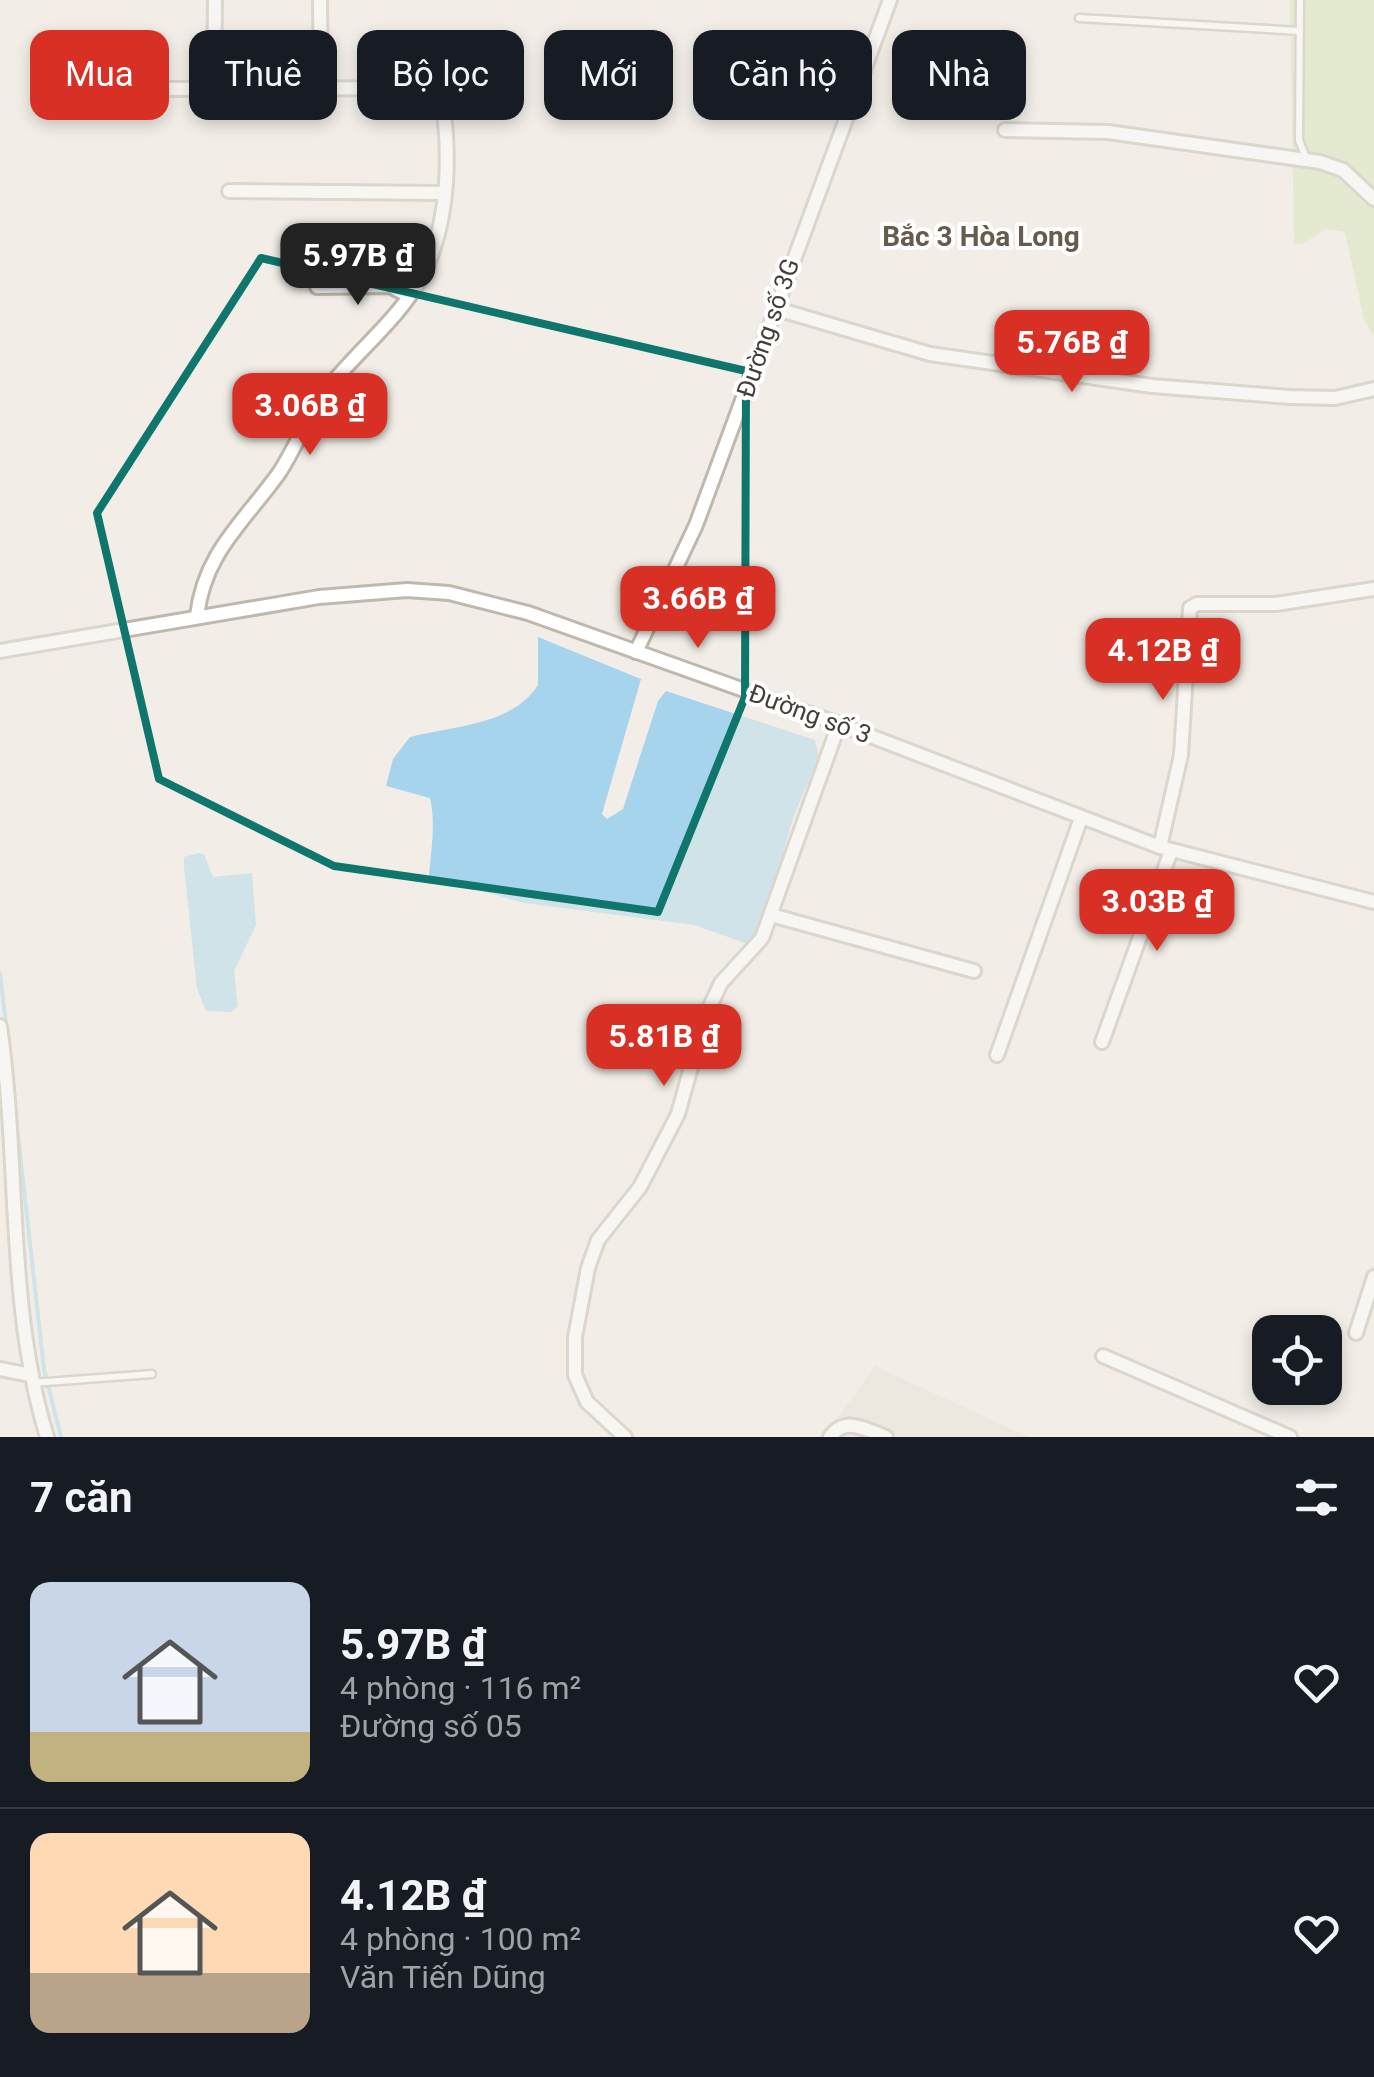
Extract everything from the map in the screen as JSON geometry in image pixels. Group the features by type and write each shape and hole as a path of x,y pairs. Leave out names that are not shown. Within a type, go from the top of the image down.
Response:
{"street":[{"path":"215,0 215,30"},
{"path":"320,0 320,30"},
{"name":"Đường số 3G","path":"636,652 696,525 778,309 814,196 890,0"},
{"path":"197,616 201,582 230,535 280,470 328,388 422,276 443,192 450,139 440,88 337,89"},
{"path":"1005,130 1108,132 1306,160 1344,170 1374,199"},
{"path":"229,192 443,192"},
{"path":"317,287 390,286 407,295"},
{"path":"778,309 930,354 1152,386 1305,398 1335,398 1374,389"},
{"path":"1102,1042 1165,849 1181,755 1188,612 1202,604 1276,604 1374,589"},
{"name":"Đường số 3","path":"0,652 350,593 431,590 528,613 840,724 1165,849 1374,902"},
{"path":"625,1437 587,1402 577,1386 575,1337 588,1268 598,1240 640,1187 678,1114 706,1017 721,983 757,946 771,916 840,724"},
{"path":"998,1055 1081,818"},
{"path":"771,916 974,970"},
{"path":"0,1026 15,1256 31,1379 47,1437"},
{"path":"1356,1333 1374,1276"},
{"path":"1103,1356 1290,1437"},
{"path":"0,1369 31,1379"},
{"path":"830,1437 836,1428 849,1424 886,1437"}],"lane":[{"path":"1300,0 1298,140 1306,160"},
{"path":"1080,18 1300,30"},
{"path":"31,1379 152,1374"}],"highlighted area":[{"path":"261,258 746,371 745,697 658,912 334,866 159,779 97,513"}],"shaded area":[{"path":"875,1366 1029,1437 824,1437"}],"green space":[{"path":"1290,0 1374,0 1374,336 1364,320 1345,232 1326,229 1303,244 1294,244"}],"water":[{"path":"538,637 641,679 602,814 607,819 623,809 658,701 666,691 815,740 819,756 793,818 761,932 748,944 694,925 524,903 429,876 433,827 430,798 386,786 393,759 410,737 481,722 527,698 538,685"},
{"path":"204,854 213,877 252,873 256,925 234,971 238,1006 231,1012 206,1011 197,989 184,857"}],"waterway":[{"path":"0,973 8,1041"},
{"path":"12,1081 44,1369 61,1437"}],"district":[{"name":"Bắc 3 Hòa Long","path":"981,236"}]}
